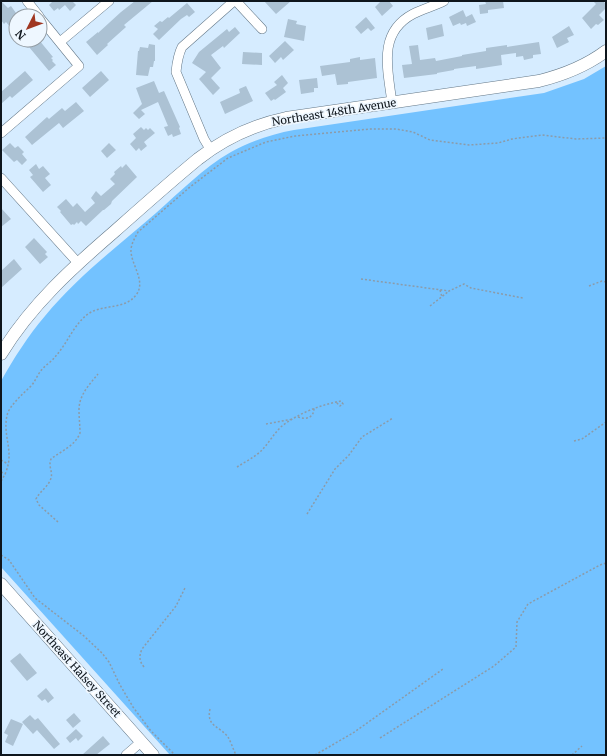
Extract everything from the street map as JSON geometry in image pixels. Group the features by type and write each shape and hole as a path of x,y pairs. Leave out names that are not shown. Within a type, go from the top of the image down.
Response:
{"main road":[{"name":"Northeast 148th Avenue","path":"1,354 34,308 58,281 210,149 242,131 270,121 539,81 588,63 606,51"},
{"name":"Northeast Halsey Street","path":"2,587 153,755"}],"street":[{"path":"60,42 109,1"},
{"path":"210,149 204,139 176,72 177,61 182,47 235,1 262,29"},
{"path":"392,103 387,52 393,33 412,14 444,1"},
{"path":"1,133 79,66 48,28"},
{"path":"1,178 78,263"},
{"path":"126,755 141,742"}],"path":[{"path":"4,420 17,399 32,384 42,369 55,358 75,328 89,313 125,303 136,295 140,282 132,258 131,249 138,232 216,167 228,158 245,150 266,142 295,136 370,129 404,130 430,140 469,145 498,143 512,139 542,135 576,139 606,138"},
{"path":"361,279 449,291"},
{"path":"589,286 602,281 606,282"},
{"path":"430,306 449,291 464,284 471,288 523,298"},
{"path":"440,290 442,297"},
{"path":"58,522 39,505 36,499 51,480 52,474 49,465 51,459 68,448 79,436 79,408 81,399 98,374"},
{"path":"266,424 295,418 314,408 336,402"},
{"path":"298,417 304,418 311,416 314,413 314,408"},
{"path":"236,468 261,451 278,430 295,418"},
{"path":"307,514 335,469 349,456 362,437 393,418"},
{"path":"574,441 582,439 606,422"},
{"path":"1,481 6,474 8,464 3,436"},
{"path":"1,460 8,464"},
{"path":"1,472 6,474"},
{"path":"1,555 9,560 35,598 84,636 102,653 109,662 133,707 151,731 167,749 175,755"},
{"path":"380,738 494,666 514,649 516,644 517,622 528,604 606,563"},
{"path":"144,667 140,660 142,649 176,606 185,588"},
{"path":"315,755 353,733 443,669"},
{"path":"210,710 209,720 227,736 236,755"},
{"path":"572,755 582,746"}],"shaded area":[{"path":"606,66 606,755 170,755 1,567 1,381 16,356 45,316 84,275 201,173 221,158 246,144 262,138 294,130 544,93 584,79"}],"building":[{"path":"1,1 8,8 8,24 6,22 4,24 1,20"},
{"path":"53,1 72,1 76,5 70,11 65,5 59,10 58,8 54,11 49,5"},
{"path":"135,1 153,1 124,25 126,27 97,55 86,42"},
{"path":"264,1 291,1 276,14"},
{"path":"381,1 389,1 393,6 382,16 375,7"},
{"path":"485,1 503,1 504,8 488,10 488,13 480,14 479,5 486,4"},
{"path":"593,1 603,1 606,4 606,8 599,15 604,20 598,25 596,24 591,29 582,18 596,4"},
{"path":"187,3 195,12 189,17 187,15 181,19 159,40 153,34 158,29 154,26 160,21 162,22 168,17 169,18"},
{"path":"463,10 466,17 472,14 476,22 467,26 466,23 461,25 460,23 453,26 449,17"},
{"path":"366,17 375,28 371,31 368,28 361,34 355,27"},
{"path":"288,19 297,21 296,24 306,26 304,41 284,37"},
{"path":"442,24 444,36 428,40 426,28"},
{"path":"569,26 574,35 567,38 569,42 557,48 552,37"},
{"path":"235,27 240,33 224,48 223,46 211,55 221,68 211,78 220,88 213,95 199,79 206,72 192,63 199,52 227,29 229,32"},
{"path":"285,41 294,50 283,60 281,57 275,63 269,56"},
{"path":"539,42 541,54 533,55 533,58 524,60 523,56 516,57 516,53 501,55 502,65 476,69 476,66 454,69 437,74 404,78 402,65 412,64 409,46 418,45 420,60 435,58 436,61 486,51 486,48 507,45 507,47"},
{"path":"149,44 155,45 155,61 153,67 150,67 148,76 136,75 138,51 140,47 148,48"},
{"path":"30,48 46,48 53,57 51,58 53,60 52,61 56,65 49,71"},
{"path":"243,52 262,53 262,65 242,64"},
{"path":"360,57 360,60 375,58 377,78 337,85 335,74 322,76 320,66 350,62 350,59"},
{"path":"25,71 33,80 12,98 10,96 1,104 1,92"},
{"path":"101,71 109,80 90,97 82,88"},
{"path":"282,75 288,83 283,88 286,92 275,100 274,99 271,101 265,93 277,85 274,82"},
{"path":"317,78 318,88 314,88 314,92 301,94 299,80"},
{"path":"154,81 159,93 164,91 180,127 181,134 173,137 172,134 168,136 164,127 168,126 158,102 141,110 145,114 139,119 133,113 142,104 136,88"},
{"path":"246,86 253,101 225,114 220,102 240,93 239,89"},
{"path":"76,102 84,111 63,128 59,123 32,145 25,137 47,117 49,119 62,108 65,111"},
{"path":"141,127 144,130 146,128 148,130 150,128 155,133 144,142 147,146 141,151 139,148 136,151 130,144 136,138 133,134"},
{"path":"10,143 15,148 18,146 24,152 22,154 27,160 22,165 17,160 14,162 2,150"},
{"path":"109,143 116,150 107,158 101,151"},
{"path":"36,164 39,169 43,166 50,174 45,178 51,185 43,192 30,177 33,175 29,170"},
{"path":"126,164 137,177 112,201 111,204 86,226 81,221 78,224 77,222 74,225 71,225 57,207 66,199 73,207 77,203 85,212 95,203 91,198 96,191 101,196 115,184 110,179 115,174 114,172"},
{"path":"1,208 11,219 1,227"},
{"path":"34,238 47,252 45,254 48,257 40,264 25,247"},
{"path":"14,259 22,269 1,288 1,271"},
{"path":"20,653 37,673 27,681 10,661"},
{"path":"46,688 54,698 48,703 45,699 42,701 37,696"},
{"path":"74,713 81,721 73,728 66,720"},
{"path":"30,715 35,720 38,718 60,744 54,749 37,730 33,734 22,722"},
{"path":"11,719 23,724 13,746 5,742 8,735 4,733"},
{"path":"76,729 83,736 78,741 76,738 70,743 66,738"},
{"path":"103,736 110,744 96,755 82,755"}]}
